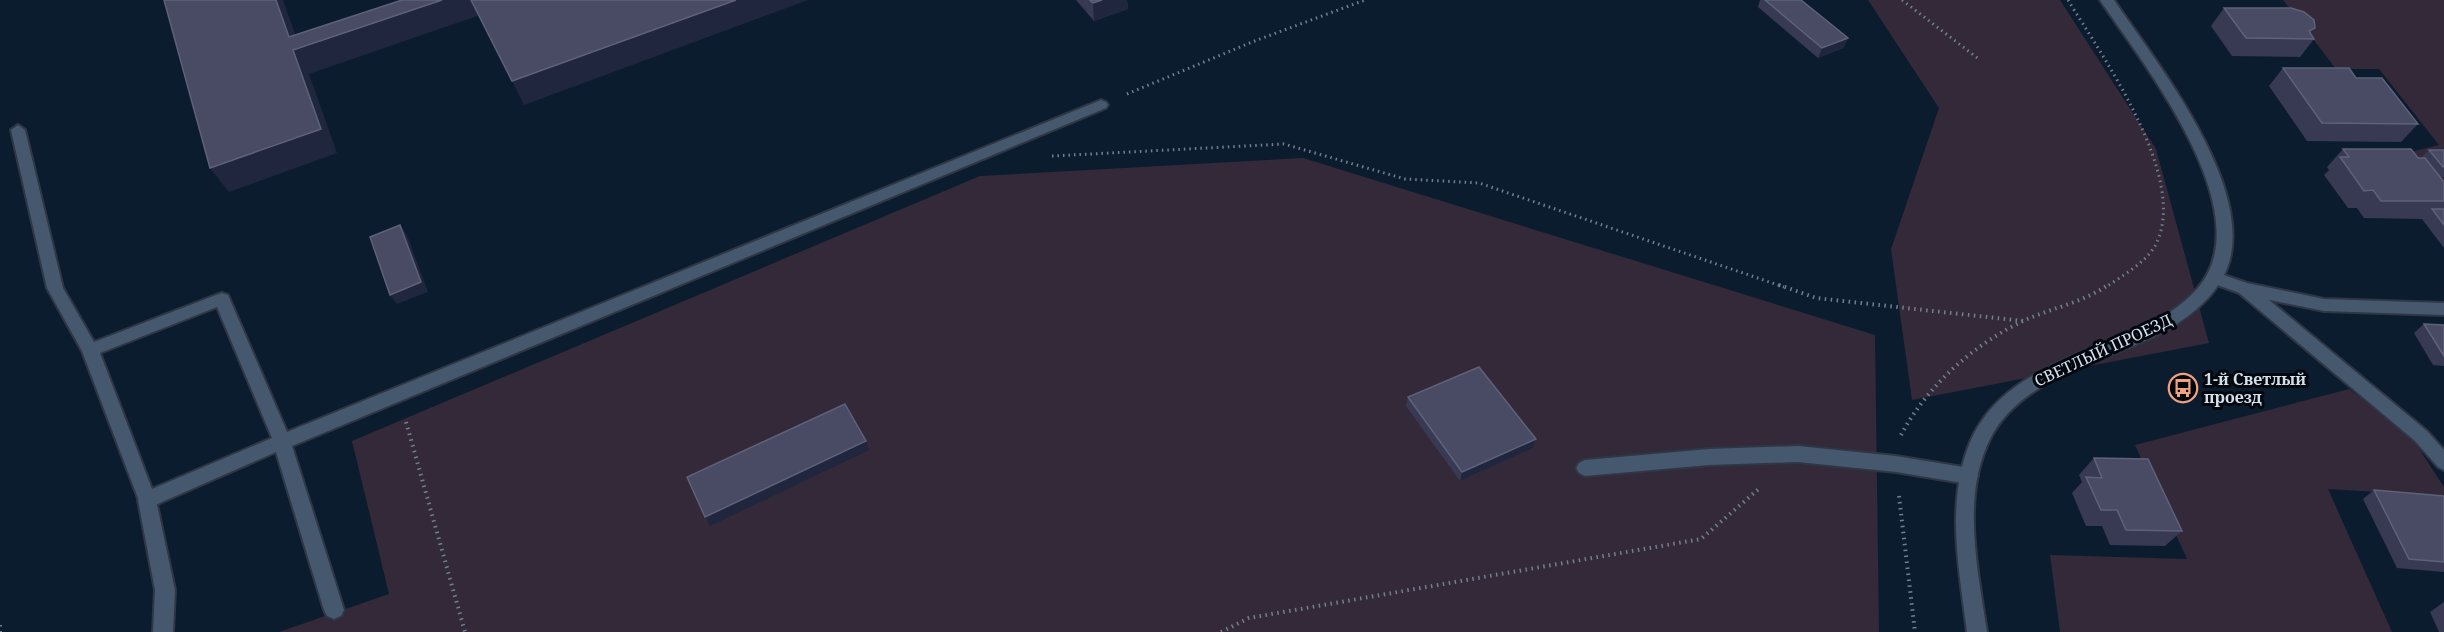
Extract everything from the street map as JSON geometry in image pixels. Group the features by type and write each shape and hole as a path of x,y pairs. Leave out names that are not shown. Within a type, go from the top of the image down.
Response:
{"street":[{"path":"2107,0 2192,132 2211,169 2222,208 2223,251 2215,278 2245,289 2324,305 2444,309"},
{"path":"147,500 282,442 1101,105"},
{"path":"18,130 56,288 90,350 147,500 165,590 163,632"},
{"name":"СВЕТЛЫЙ ПРОЕЗД","path":"1977,632 1966,520 1969,476 1980,440 1998,410 2026,387 2064,367 2167,323 2193,303 2215,278"},
{"path":"2245,289 2421,436 2444,462"},
{"path":"90,350 222,299 282,442 334,610"},
{"path":"1585,468 1709,457 1798,454 1969,476"}],"path":[{"path":"1101,105 1252,42 1365,0"},
{"path":"1902,0 1980,60"},
{"path":"1915,632 1896,465 1897,442 1913,412 1962,359 2023,321 2094,295 2129,271 2154,247 2164,220 2162,186 2151,148 2116,79 2068,0"},
{"path":"1050,156 1284,144 1406,179 1479,183 1816,298 2023,321"},
{"path":"398,396 465,632"},
{"path":"1221,632 1250,618 1701,539 1798,454"},
{"path":"0,625 0,632"}],"shaded area":[{"path":"1868,0 2060,0 2156,149 2209,343 1912,400 1891,249 1939,108"},
{"path":"2283,0 2444,0 2444,208 2403,154 2439,145 2379,69 2336,69"},
{"path":"1303,158 1875,335 1879,632 279,632 389,594 352,441 980,176"},
{"path":"2349,389 2412,438 2444,487 2444,496 2328,489 2392,632 2060,632 2050,555 2187,559 2135,445"}],"building":[{"path":"164,0 276,0 289,37 402,0 442,0 293,50 321,129 210,168"},
{"path":"471,0 736,0 512,81"},
{"path":"1765,0 1801,0 1848,38 1822,48"},
{"path":"2224,8 2291,8 2304,12 2314,20 2315,28 2309,31 2314,39 2246,38"},
{"path":"2283,68 2349,68 2356,78 2382,78 2418,124 2322,123"},
{"path":"2343,149 2411,149 2418,158 2425,158 2444,182 2444,201 2381,201 2373,190 2364,191 2340,157 2349,157"},
{"path":"2429,150 2444,150 2444,167 2443,167"},
{"path":"2432,209 2444,209 2444,225"},
{"path":"400,225 421,282 390,295 370,237"},
{"path":"2424,324 2444,325 2444,356"},
{"path":"1479,367 1536,439 1462,472 1408,397"},
{"path":"845,404 866,441 705,517 687,477"},
{"path":"2094,458 2148,459 2182,531 2126,530 2117,510 2101,510 2086,477 2102,478"},
{"path":"2374,490 2444,496 2444,562 2409,559"}],"place":[{"name":"1-й Светлый проезд","path":"2183,388"}]}
